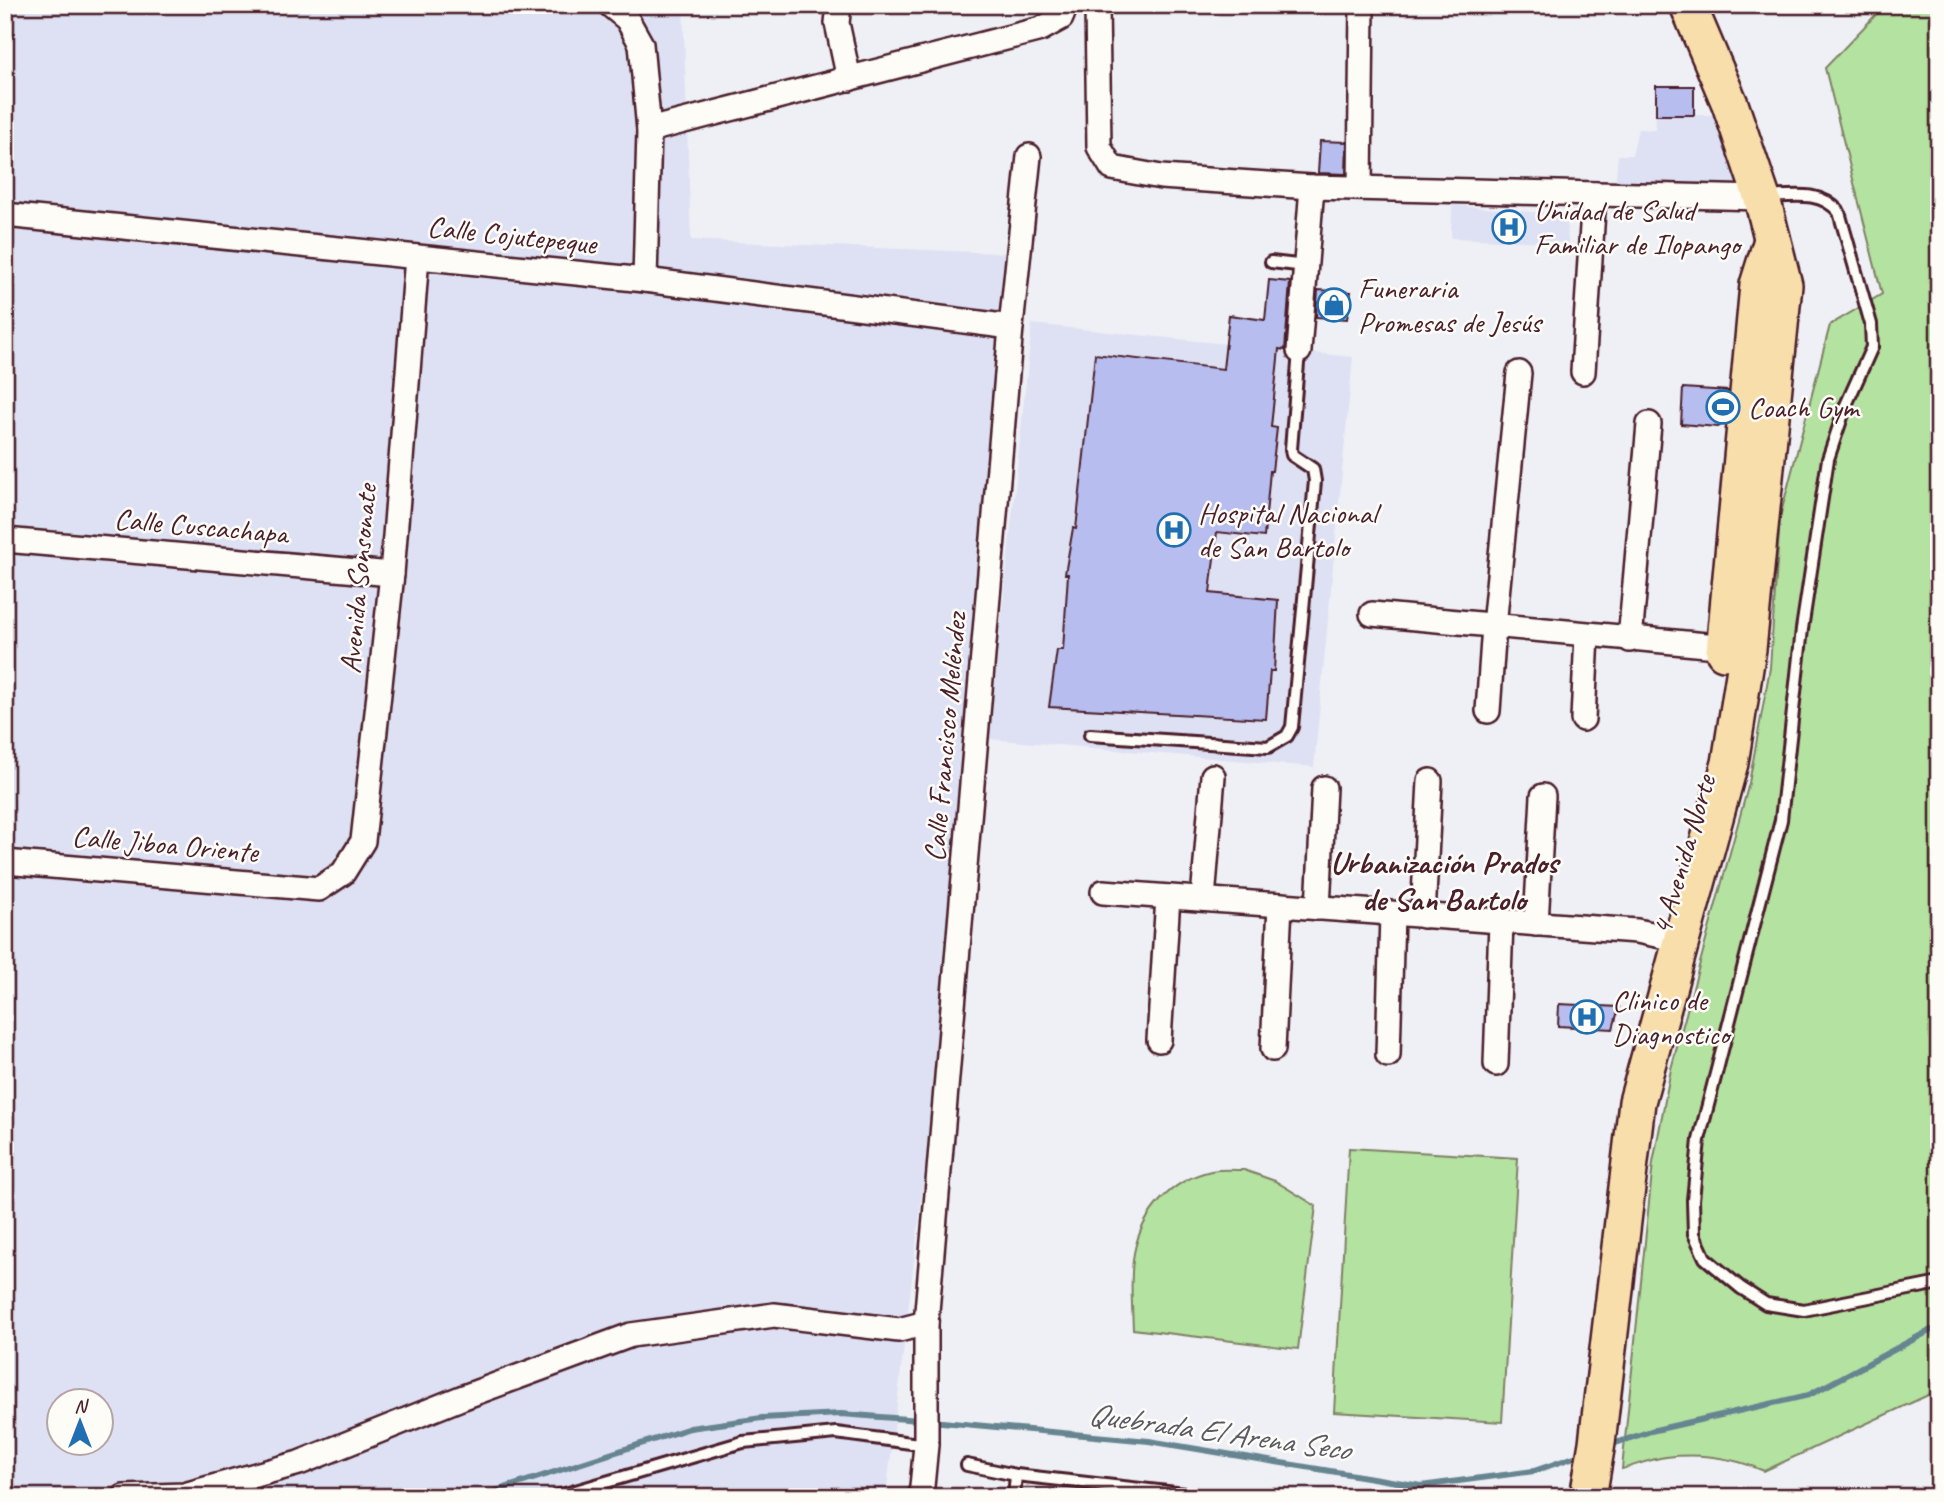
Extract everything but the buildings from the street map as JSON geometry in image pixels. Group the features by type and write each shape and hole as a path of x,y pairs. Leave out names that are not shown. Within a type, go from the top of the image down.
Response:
{"main road":[{"name":"4 Avenida Norte","path":"1582,1469 1615,1098 1671,937 1736,648 1758,285 1773,236 1730,104 1688,5"}],"street":[{"path":"610,5 626,19 641,44 649,130 645,281"},
{"path":"839,5 838,23 849,79"},
{"path":"649,130 1041,29 1061,18 1066,5"},
{"path":"1097,5 1099,147 1112,168 1161,177 1312,187 1762,198"},
{"path":"1360,188 1362,5"},
{"name":"Calle Francisco Meléndez","path":"921,1497 926,1439 926,1323 1012,327 1030,156"},
{"path":"1299,351 1312,187"},
{"path":"1583,372 1594,194"},
{"name":"Calle Cojutepeque","path":"5,215 645,281 1012,327"},
{"name":"Avenida Sonsonate","path":"319,889 343,873 363,841 392,574 417,257"},
{"path":"1488,711 1518,373"},
{"path":"1630,640 1649,424"},
{"name":"Calle Cuscachapa","path":"5,540 392,574"},
{"path":"1372,614 1736,648"},
{"path":"1583,719 1587,635"},
{"path":"1203,899 1213,776"},
{"path":"1423,916 1430,781"},
{"path":"1318,908 1324,788"},
{"path":"1536,925 1543,796"},
{"name":"Calle Jiboa Oriente","path":"5,862 319,889"},
{"path":"1103,892 1671,937"},
{"path":"1159,1040 1168,897"},
{"path":"1273,1049 1280,905"},
{"path":"1388,1055 1392,914"},
{"path":"1496,1064 1501,922"},
{"path":"124,1497 184,1495 299,1463 461,1398 631,1335 774,1315 899,1330 926,1323"}],"lane":[{"path":"1762,198 1818,197 1832,203 1839,212 1871,324 1872,347 1846,405 1828,459 1802,629 1781,820 1699,1140 1693,1200 1694,1234 1706,1258 1741,1288 1766,1304 1804,1310 1939,1283"},
{"path":"1271,262 1306,266"},
{"path":"1090,735 1268,747 1287,736 1292,727 1315,481 1313,469 1293,455 1291,449 1299,351"},
{"path":"555,1497 743,1442 836,1433 926,1439"},
{"path":"967,1465 1016,1475 1212,1497"},
{"path":"1014,1497 1016,1475"}],"shaded area":[{"path":"5,5 683,5 691,240 1023,254 922,1194 886,1497 5,1497"},
{"path":"1656,115 1721,115 1741,179 1725,189 1615,187 1618,155 1632,155 1638,129 1655,130"},
{"name":"Unidad de Salud Familiar de Ilopango","path":"1452,205 1567,215 1568,243 1451,238"},
{"name":"Hospital Nacional de San Bartolo","path":"1032,324 1353,357 1314,767 989,739"}],"green space":[{"path":"1885,5 1939,5 1939,1390 1764,1471 1729,1460 1704,1456 1660,1458 1622,1469 1653,1163 1671,1069 1749,783 1770,668 1780,517 1830,325 1882,294 1825,68"},
{"path":"1349,1148 1518,1158 1502,1422 1334,1412"},
{"path":"1215,1170 1244,1170 1275,1181 1316,1206 1298,1349 1133,1329 1134,1253 1151,1211 1171,1190 1197,1175"}],"waterway":[{"name":"Quebrada El Arena Seco","path":"1607,1446 1651,1431 1809,1395 1931,1330 1939,1330"},
{"name":"Quebrada El Arena Seco","path":"477,1497 690,1428 762,1418 841,1414 920,1420"},
{"name":"Quebrada El Arena Seco","path":"931,1421 1149,1441 1421,1486 1534,1471 1583,1454"}],"place":[{"name":"Unidad de Salud Familiar de Ilopango","path":"1509,227"},
{"name":"Funeraria Promesas de Jesús","path":"1334,305"},
{"name":"Coach Gym","path":"1723,407"},
{"name":"Hospital Nacional de San Bartolo","path":"1174,530"},
{"name":"Clinico de Diagnostico","path":"1587,1017"}],"district":[{"name":"Urbanización Prados de San Bartolo","path":"1444,880"}]}
